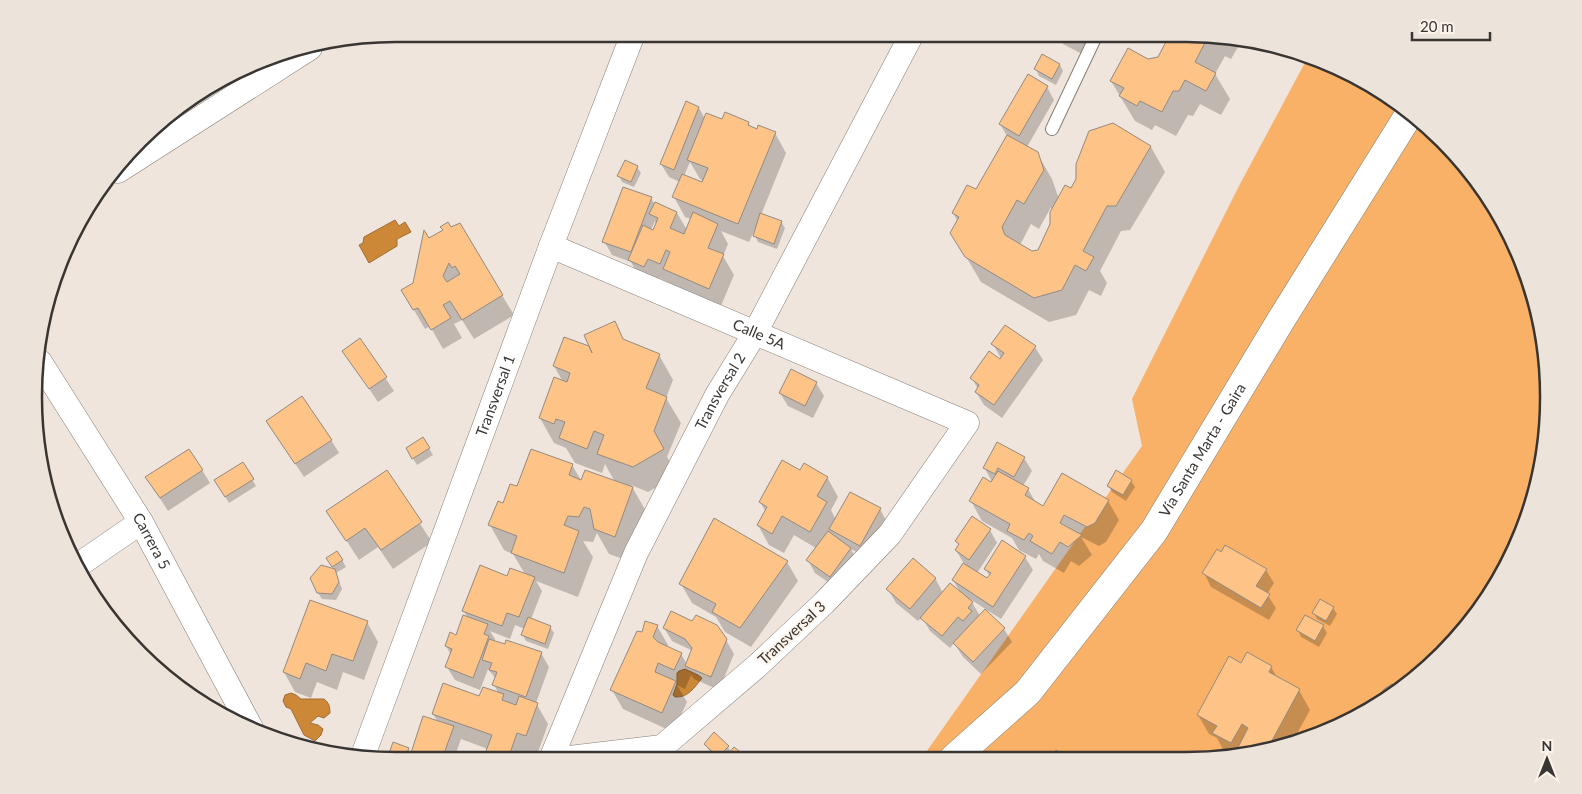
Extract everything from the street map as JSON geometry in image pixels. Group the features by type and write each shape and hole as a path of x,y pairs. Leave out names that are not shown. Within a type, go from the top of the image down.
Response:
{"main road":[{"name":"Vía Santa Marta - Gaira","path":"961,752 1028,692 1154,530 1280,320 1406,120"}],"street":[{"name":"Transversal 1","path":"365,750 551,246 630,42"},
{"name":"Transversal 2","path":"554,752 636,553 717,395 755,333 908,42"},
{"path":"130,164 295,58"},
{"name":"Calle 5A","path":"551,246 967,423"},
{"name":"Carrera 5","path":"44,368 141,522 245,718"},
{"name":"Transversal 3","path":"620,752 662,747 804,622 890,534 967,423"},
{"path":"83,562 141,522"}],"lane":[{"path":"1052,129 1093,42"}],"shaded area":[{"path":"1305,63 1321,69 1362,90 1382,102 1419,130 1452,163 1480,200 1503,240 1521,283 1533,328 1540,397 1533,466 1527,489 1513,533 1492,574 1480,594 1452,631 1419,664 1382,692 1362,704 1321,725 1299,733 1254,745 1208,751 926,752 1142,446 1132,399 1239,186"},
{"path":"395,220 399,226 405,222 411,232 397,239 397,246 369,263 359,245 363,243 364,237"},
{"path":"685,669 702,678 687,694 675,697 673,695 677,684 677,673"},
{"path":"291,693 301,699 324,699 329,705 330,713 324,718 318,716 310,723 318,725 323,729 321,735 315,741 304,735 291,709 286,707 283,701 285,695"}],"building":[{"path":"1166,42 1205,43 1195,62 1216,73 1206,91 1185,80 1179,91 1173,91 1162,112 1140,101 1137,106 1119,96 1124,88 1110,81 1128,48 1148,59 1158,57"},
{"path":"1042,54 1060,64 1052,79 1034,69"},
{"path":"1028,74 1048,86 1019,136 999,124"},
{"path":"686,101 699,107 674,170 660,164"},
{"path":"725,112 749,122 748,125 757,129 758,125 776,132 738,224 672,197 682,174 702,182 708,168 687,160 706,113 722,119"},
{"path":"1113,123 1151,146 1116,206 1107,206 1083,251 1094,257 1086,271 1075,265 1062,290 1034,298 965,257 950,233 959,217 952,213 967,185 976,189 1007,135 1038,152 1044,170 1024,204 1017,200 1002,227 1005,235 1032,251 1038,250 1050,224 1050,212 1065,185 1071,188 1076,179 1076,164 1089,131"},
{"path":"625,160 638,166 631,182 617,176"},
{"path":"623,187 652,197 631,252 602,242"},
{"path":"655,202 677,212 670,228 684,234 693,212 718,224 708,248 724,254 709,289 663,269 670,252 666,250 660,264 648,259 644,267 628,260 643,225 653,230 658,218 649,214"},
{"path":"760,213 782,221 774,244 753,236"},
{"path":"448,222 451,227 460,223 503,295 462,320 450,301 443,305 451,318 431,330 418,308 413,310 401,290 413,283 424,230 429,238 443,230 440,227","holes":["449,263 452,268 455,266 460,274 447,282 443,276"]},
{"path":"615,321 623,339 660,354 646,388 667,397 654,431 664,449 633,467 597,454 604,435 594,431 587,449 559,438 565,422 556,419 554,424 539,418 554,377 567,382 570,373 553,366 564,337 589,346 584,335"},
{"path":"1005,325 1036,346 994,405 975,392 979,385 970,378 989,351 1000,359 1004,353 991,344"},
{"path":"360,338 387,377 369,389 342,351"},
{"path":"791,369 817,382 805,406 779,393"},
{"path":"302,396 332,440 295,464 266,421"},
{"path":"423,437 430,448 412,459 406,448"},
{"path":"997,442 1025,457 1014,477 998,468 995,474 983,468"},
{"path":"189,449 203,470 160,498 145,477"},
{"path":"531,449 573,464 569,475 581,480 585,470 633,487 615,537 594,529 590,509 584,507 579,517 568,516 564,525 579,531 564,573 511,553 517,536 488,525 498,501 503,503 510,484 517,486"},
{"path":"782,460 800,470 804,463 828,477 817,496 827,502 810,532 782,516 772,534 757,525 767,507 759,502"},
{"path":"243,462 254,479 225,497 214,480"},
{"path":"387,470 422,522 381,550 365,528 346,541 326,511"},
{"path":"1116,470 1132,480 1123,495 1107,486"},
{"path":"998,471 1029,488 1025,495 1043,506 1062,473 1109,500 1095,523 1087,527 1064,515 1060,523 1082,535 1068,547 1060,542 1052,554 1030,541 1033,536 1029,533 1024,540 1007,531 1010,524 969,501 983,477 991,482"},
{"path":"850,492 881,508 860,546 829,529"},
{"path":"972,516 991,529 969,560 955,550 959,544 955,541"},
{"path":"714,518 788,561 740,628 712,612 716,604 679,584"},
{"path":"828,531 851,548 830,577 806,560"},
{"path":"1002,540 1026,556 993,607 952,580 963,563 987,578 991,573 984,569"},
{"path":"1225,545 1267,569 1256,586 1270,594 1261,608 1202,573 1217,549 1221,552"},
{"path":"337,551 343,560 332,567 326,558"},
{"path":"913,558 936,578 910,609 886,589"},
{"path":"321,565 335,569 339,582 332,594 317,593 310,578"},
{"path":"480,565 507,576 510,568 535,577 519,617 507,613 502,626 462,611"},
{"path":"950,583 973,602 968,608 972,611 963,621 958,617 942,636 920,618"},
{"path":"1320,599 1334,607 1326,621 1312,613"},
{"path":"310,600 368,621 353,661 332,654 326,671 306,663 300,679 283,672"},
{"path":"985,609 1005,628 973,662 953,643"},
{"path":"671,611 692,621 696,615 717,625 727,639 711,677 685,666 692,648 685,639 663,628"},
{"path":"463,615 488,624 484,634 489,636 473,678 445,667 452,649 445,646 450,632 456,635"},
{"path":"1305,615 1324,625 1315,641 1296,630"},
{"path":"528,617 551,626 545,644 521,635"},
{"path":"645,621 658,625 653,637 658,642 682,653 674,670 658,663 655,672 676,681 662,713 610,690 637,631 642,632"},
{"path":"489,639 505,644 506,640 542,652 526,697 492,685 497,672 489,670 492,663 482,660"},
{"path":"1247,652 1272,666 1269,672 1300,689 1272,740 1238,747 1248,728 1242,724 1231,743 1212,733 1217,726 1197,715 1229,656 1241,663"},
{"path":"443,683 479,696 483,687 504,694 502,700 516,705 519,696 538,703 526,736 517,733 510,752 486,752 492,735 432,714"},
{"path":"423,716 454,726 445,752 411,752"},
{"path":"714,732 729,746 723,752 713,752 704,744"},
{"path":"393,742 409,748 407,752 390,752"},
{"path":"734,747 740,752 729,752"}]}
